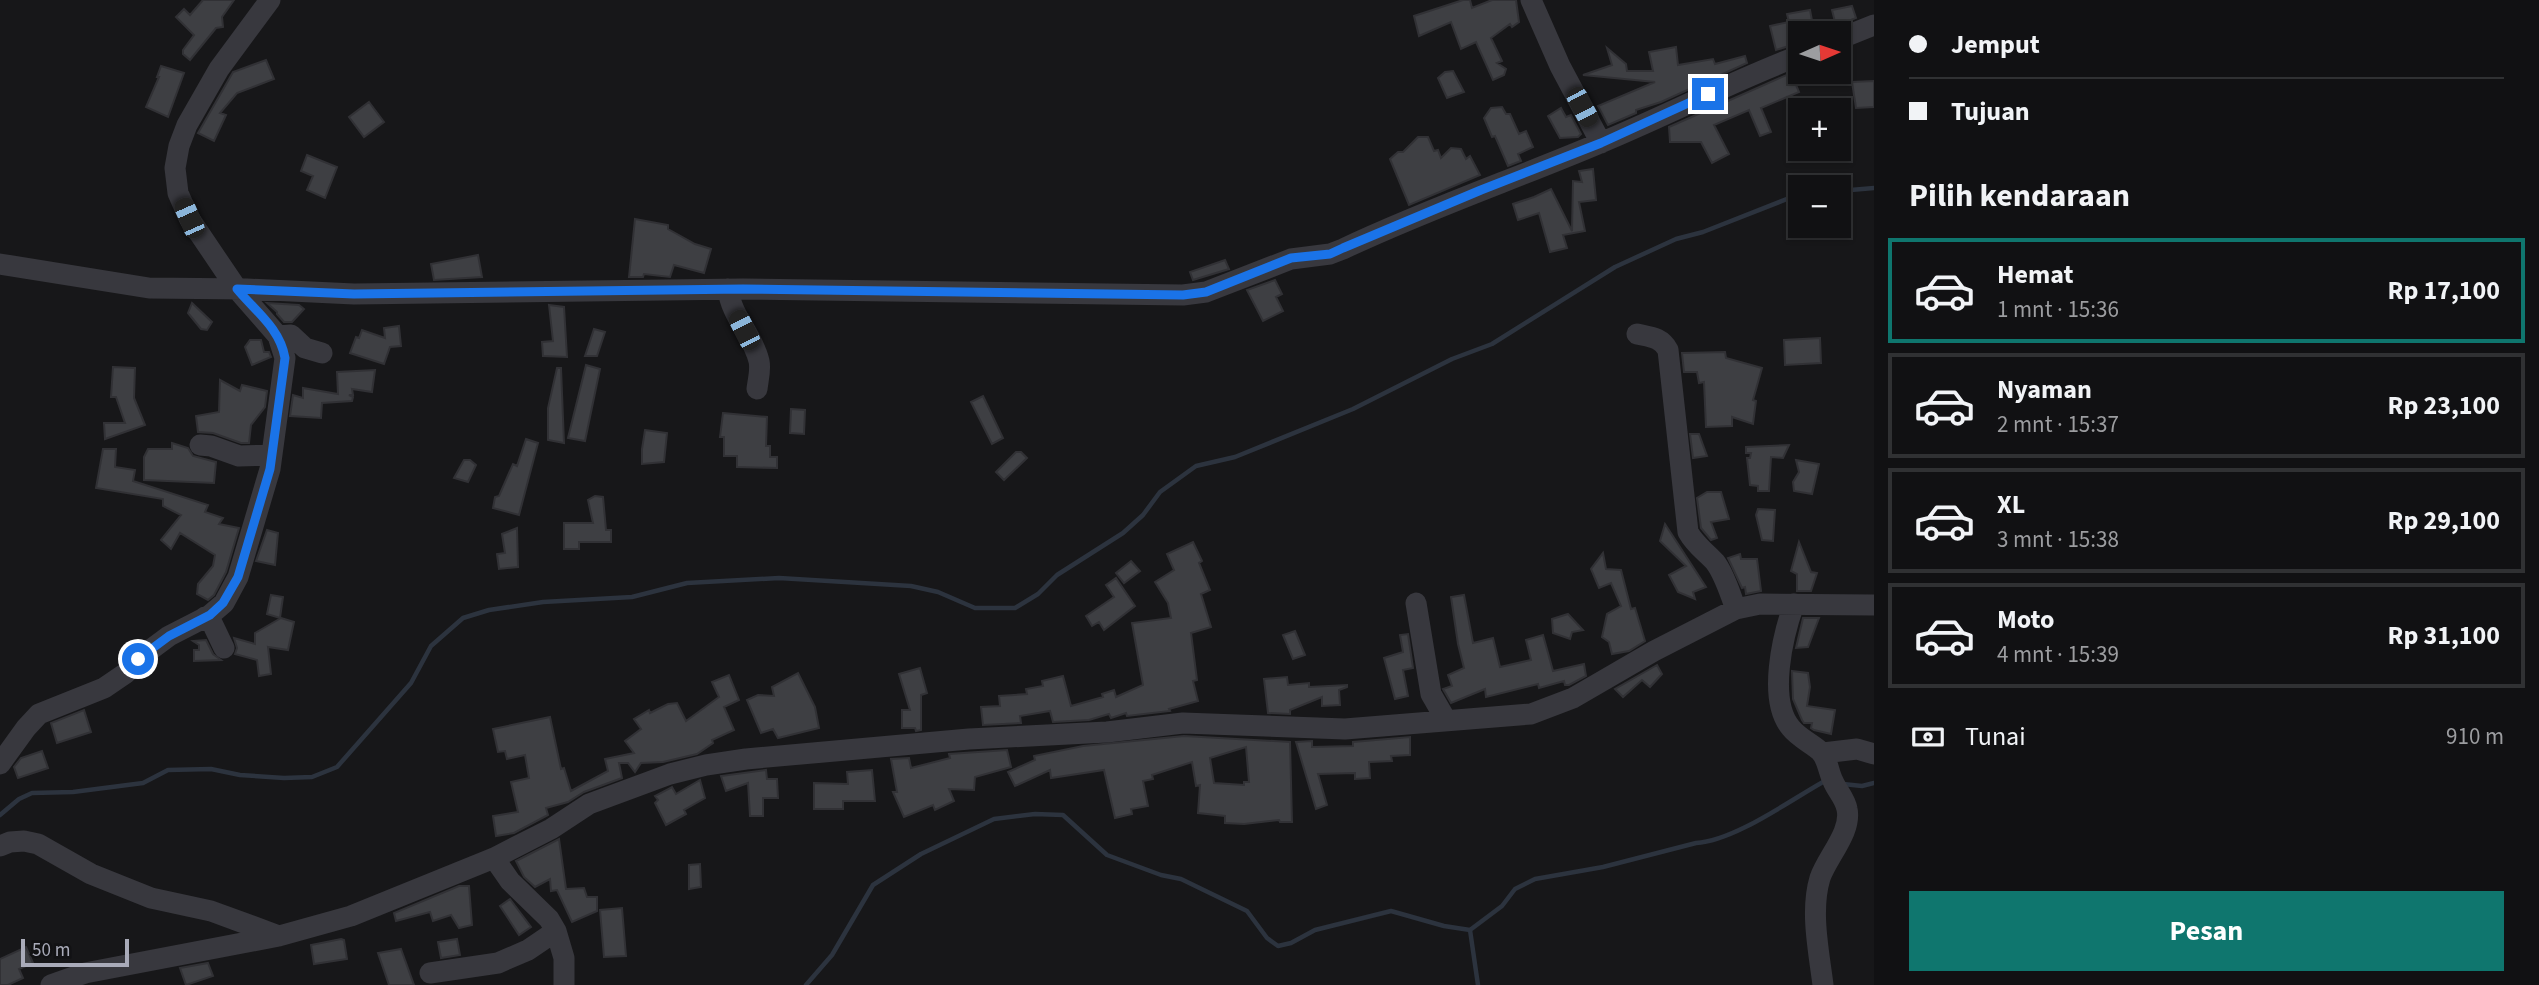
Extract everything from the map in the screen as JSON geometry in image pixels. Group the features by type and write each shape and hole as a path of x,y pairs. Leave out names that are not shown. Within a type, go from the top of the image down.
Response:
{"street":[{"path":"0,764 39,714 104,688 126,673 138,659 169,636 205,617 223,603 238,577 259,510 272,455 285,358 278,336 237,289 189,218 178,193 175,168 187,125 219,69 270,0"},
{"path":"1531,0 1560,66 1601,143"},
{"path":"1852,34 1874,25"},
{"path":"0,264 149,288 354,294 728,289 1014,295 1196,294 1291,258 1336,251 1601,143 1788,60"},
{"path":"728,289 731,304 758,357 760,368 757,389"},
{"path":"1637,334 1664,342 1668,350 1688,532 1696,546 1714,561 1722,572 1736,609"},
{"path":"278,336 291,335 305,348 322,354"},
{"path":"200,445 239,456 272,455"},
{"path":"1416,604 1431,694 1446,720"},
{"path":"51,985 85,973 279,936 351,916 494,858 551,829 589,804 670,774 746,759 970,739 1107,732 1184,723 1345,729 1531,714 1573,698 1654,651 1736,609 1760,604 1874,605"},
{"path":"1794,604 1782,651 1779,690 1782,711 1789,726 1828,767 1847,805 1848,816 1821,877 1817,894 1817,930 1823,985"},
{"path":"205,617 213,625 223,648"},
{"path":"1828,767 1857,749 1874,754"},
{"path":"0,846 24,841 38,844 91,874 151,898 211,911 279,936"},
{"path":"494,858 510,881 548,919 556,931 564,958 564,985"},
{"path":"430,973 498,962 528,950 556,931"}],"building":[{"path":"203,0 234,0 222,17 223,27 216,28 190,60 183,54 183,50 194,35 176,17 184,9 190,15"},
{"path":"1470,0 1472,8 1492,0 1516,0 1519,22 1512,27 1510,24 1491,38 1502,61 1497,63 1506,69 1504,75 1493,80 1476,42 1461,49 1451,22 1419,36 1414,16"},
{"path":"1852,6 1856,18 1835,21 1832,10"},
{"path":"1810,10 1812,21 1789,21 1787,14"},
{"path":"1788,22 1788,46 1776,50 1770,26"},
{"path":"1676,47 1678,65 1713,59 1715,64 1745,56 1747,63 1661,102 1636,110 1636,113 1608,125 1598,106 1655,82 1583,75 1612,65 1607,48 1626,64 1627,71 1653,71 1649,52"},
{"path":"266,60 274,79 237,93 220,113 226,115 214,141 198,133 233,72"},
{"path":"161,66 184,73 168,117 146,107"},
{"path":"1453,71 1464,92 1447,98 1438,78 1445,72"},
{"path":"1788,74 1788,84 1796,84 1799,92 1761,108 1771,132 1760,136 1749,110 1714,125 1729,154 1712,163 1701,142 1670,142 1669,127"},
{"path":"1874,81 1874,107 1856,108 1852,82"},
{"path":"369,102 384,122 364,137 349,117"},
{"path":"1502,107 1506,114 1510,114 1519,134 1526,131 1533,147 1518,154 1521,161 1508,166 1484,118 1491,108"},
{"path":"1561,108 1566,117 1571,115 1581,134 1578,137 1560,138 1548,116"},
{"path":"1418,137 1428,137 1434,151 1438,150 1441,158 1451,148 1461,149 1466,159 1470,156 1480,175 1409,205 1390,159 1398,152 1403,152"},
{"path":"307,155 337,167 325,198 307,190 313,176 301,171"},
{"path":"1593,169 1596,200 1579,202 1585,231 1563,235 1567,248 1550,252 1539,213 1518,220 1513,204 1551,189 1572,231 1573,181 1582,182 1579,171"},
{"path":"635,219 668,225 668,229 695,244 711,249 704,273 674,265 670,277 644,274 643,277 629,277"},
{"path":"478,255 482,277 434,280 431,264"},
{"path":"1225,260 1229,269 1193,280 1190,272"},
{"path":"1275,280 1282,294 1276,297 1283,311 1263,321 1247,290"},
{"path":"192,303 212,322 207,330 201,329 188,313"},
{"path":"267,303 299,305 304,309 292,322 284,322"},
{"path":"549,305 564,307 567,357 543,356 542,342 553,341"},
{"path":"399,326 401,346 390,347 384,364 350,353 362,330 385,338 384,328"},
{"path":"594,329 605,332 597,356 585,356"},
{"path":"1820,338 1821,363 1785,365 1784,340"},
{"path":"250,340 261,340 264,352 269,352 271,357 252,365 245,347"},
{"path":"1725,352 1726,358 1762,368 1753,400 1756,401 1753,424 1732,417 1732,426 1706,427 1704,382 1699,383 1697,372 1684,372 1682,353"},
{"path":"586,365 600,369 585,441 568,438"},
{"path":"113,367 135,368 134,398 145,425 105,439 104,423 125,423 116,397 111,397"},
{"path":"557,368 561,368 564,443 548,440 548,408"},
{"path":"375,370 372,392 352,389 353,395 349,395 353,397 352,401 322,403 321,418 290,416 293,395 303,398 303,388 338,394 337,372"},
{"path":"220,380 240,391 242,385 267,391 265,407 251,425 249,443 241,443 213,433 198,432 196,416 219,412"},
{"path":"983,396 1003,438 992,444 971,402"},
{"path":"791,409 805,410 804,434 790,433"},
{"path":"723,413 767,417 766,446 770,446 770,457 777,457 777,468 737,467 737,456 724,456 724,437 720,437"},
{"path":"645,430 667,433 664,462 642,464"},
{"path":"1690,434 1699,434 1707,456 1693,458"},
{"path":"526,439 538,443 519,515 493,508 495,497 499,496 513,464 517,466"},
{"path":"172,443 188,448 193,456 216,462 214,483 144,480 144,457 148,449 172,449"},
{"path":"1789,445 1783,458 1771,457 1769,491 1758,491 1758,486 1750,485 1747,458 1750,458 1751,453 1746,453 1746,447"},
{"path":"103,449 116,449 115,467 135,470 133,481 208,505 205,512 223,518 219,524 239,528 226,572 214,595 208,600 197,594 198,584 213,566 215,555 180,533 171,549 161,540 181,515 163,506 163,499 96,488"},
{"path":"1016,452 1021,452 1027,458 1004,480 996,472"},
{"path":"464,460 470,460 476,465 468,482 454,478"},
{"path":"1796,460 1819,464 1812,494 1794,491 1793,482 1799,472"},
{"path":"1707,492 1721,492 1729,519 1711,522 1717,538 1711,540 1701,528 1697,498"},
{"path":"595,496 603,497 606,530 611,530 611,542 579,542 579,549 564,549 564,523 593,523 588,500"},
{"path":"1758,509 1775,510 1773,541 1762,540 1756,515"},
{"path":"1665,524 1706,587 1693,592 1695,599 1678,592 1669,575 1686,566 1660,541"},
{"path":"517,528 518,567 499,569 497,554 505,553 502,534"},
{"path":"267,530 278,533 275,565 256,561"},
{"path":"1193,542 1202,561 1199,563 1210,590 1201,594 1211,627 1191,633 1197,680 1193,681 1198,701 1169,709 1170,711 1127,716 1126,713 1111,718 1109,714 1089,720 1053,722 1050,711 1020,716 1021,723 983,725 981,707 1000,706 999,696 1027,694 1026,689 1043,686 1042,681 1063,676 1071,706 1103,697 1102,694 1114,690 1116,697 1143,685 1132,623 1171,618 1168,603 1155,582 1174,570 1167,554"},
{"path":"1799,542 1811,572 1817,573 1811,591 1797,591 1797,574 1791,571"},
{"path":"1603,553 1606,569 1621,570 1631,609 1635,608 1645,641 1629,651 1612,654 1609,642 1602,637 1607,614 1621,606 1611,583 1599,588 1591,569"},
{"path":"1740,554 1741,559 1757,559 1761,591 1746,594 1745,587 1742,588 1728,558"},
{"path":"1131,561 1140,571 1124,583 1116,573"},
{"path":"1116,578 1135,606 1104,630 1099,622 1092,626 1086,616 1114,597 1106,585"},
{"path":"271,595 283,597 280,618 267,614"},
{"path":"1464,595 1473,643 1493,638 1500,667 1531,660 1526,640 1543,635 1553,671 1584,664 1586,676 1569,685 1565,685 1564,681 1539,688 1538,684 1486,697 1485,689 1451,703 1443,689 1452,686 1448,675 1464,668 1451,597"},
{"path":"1568,614 1583,630 1572,632 1570,639 1553,633 1552,619"},
{"path":"281,618 294,622 288,650 268,647 271,674 259,676 257,660 235,654 237,648 234,638 255,644 255,633"},
{"path":"1803,618 1819,618 1808,647 1796,648"},
{"path":"1295,631 1305,655 1293,659 1283,635"},
{"path":"1408,634 1413,668 1403,670 1408,696 1395,699 1384,658 1403,652 1400,635"},
{"path":"206,640 213,654 221,660 194,661 194,650 199,650 199,645 193,641"},
{"path":"1657,665 1662,674 1650,687 1642,680 1623,697 1615,689"},
{"path":"920,668 927,693 921,695 921,730 916,731 915,728 902,728 902,710 910,710 899,674"},
{"path":"1792,671 1808,673 1810,687 1807,706 1835,710 1831,734 1814,730 1811,728 1812,723 1804,723 1802,720 1793,699"},
{"path":"798,673 815,707 819,728 778,738 773,729 761,733 747,700 758,695 774,696 772,687"},
{"path":"729,675 739,700 724,707 734,730 712,740 713,743 697,754 663,762 641,763 635,772 628,763 619,763 622,778 584,792 568,802 546,808 548,815 514,833 496,836 493,816 518,812 511,782 529,778 525,755 507,759 505,751 498,752 493,729 550,717 561,769 564,768 571,791 608,771 605,759 634,753 625,741 641,729 634,719 649,710 650,713 668,704 677,703 686,721 719,697 712,682"},
{"path":"1287,677 1288,685 1309,683 1309,687 1347,687 1339,690 1340,705 1322,706 1322,697 1290,710 1290,714 1268,713 1264,679"},
{"path":"84,710 91,732 57,743 51,723"},
{"path":"1184,736 1290,742 1292,822 1279,820 1225,823 1225,816 1198,813 1200,785 1196,786 1192,762 1152,775 1153,779 1143,781 1148,806 1131,809 1132,814 1115,818 1104,770 1051,778 1050,770 1015,786 1008,772 1035,760 1034,756 1083,746","holes":["1246,747 1249,782 1244,782 1244,785 1214,783 1210,758"]},
{"path":"1410,737 1410,755 1391,756 1392,761 1369,762 1370,778 1355,779 1355,773 1318,774 1327,805 1316,809 1296,742 1312,741 1312,747 1353,746 1353,742"},
{"path":"1007,750 1011,767 975,777 974,790 949,789 954,801 935,810 933,805 904,817 893,792 897,792 891,759 909,758 911,768 950,758 949,754"},
{"path":"42,751 48,768 18,778 14,767 21,758"},
{"path":"766,770 767,779 777,779 778,798 763,798 763,816 750,816 748,783 726,791 721,776"},
{"path":"872,770 875,801 843,801 843,809 814,809 814,783 848,784 847,772"},
{"path":"700,780 705,798 684,810 686,814 666,825 655,803 658,800 655,796 672,787 676,794"},
{"path":"559,839 566,889 584,888 587,897 597,897 597,911 572,922 557,890 551,891 550,879 535,887 524,877 516,861"},
{"path":"700,864 701,887 689,889 689,865"},
{"path":"459,886 469,886 472,925 459,928 451,915 433,921 430,912 396,921 394,913"},
{"path":"510,899 531,927 519,935 500,906"},
{"path":"622,908 626,956 604,957 600,910"},
{"path":"457,939 460,955 441,958 438,942"},
{"path":"344,940 347,959 314,964 311,945"},
{"path":"26,947 33,963 19,969 23,978 8,985 0,985 0,959"},
{"path":"401,949 414,985 389,985 378,953"},
{"path":"208,963 213,976 186,985 180,968"}],"waterway":[{"path":"1851,190 1874,188"},
{"path":"0,815 19,799 32,793 73,792 143,783 168,770 211,769 240,775 284,778 312,777 337,767 411,683 431,646 463,618 489,610 543,602 632,597 687,583 779,578 911,586 938,592 975,608 1015,608 1038,594 1057,575 1123,533 1143,515 1160,492 1196,466 1235,457 1353,409 1452,359 1492,344 1615,267 1676,239 1703,232 1788,199"},
{"path":"806,985 832,955 873,885 921,854 994,819 1035,814 1063,815 1107,855 1161,875 1181,879 1247,911 1267,938 1278,946 1291,943 1315,930 1391,911 1444,926 1470,930 1502,906 1515,889 1535,879 1603,867 1711,841 1744,828 1823,782 1828,782"},
{"path":"1843,784 1862,786 1874,783"},
{"path":"1470,930 1478,985"}],"route":[{"path":"138,659 169,636 210,615 223,603 238,577 270,469 285,358 274,330 237,289 354,294 577,289 622,292 743,289 1014,295 1196,294 1291,258 1330,254 1601,143 1708,94"}]}
